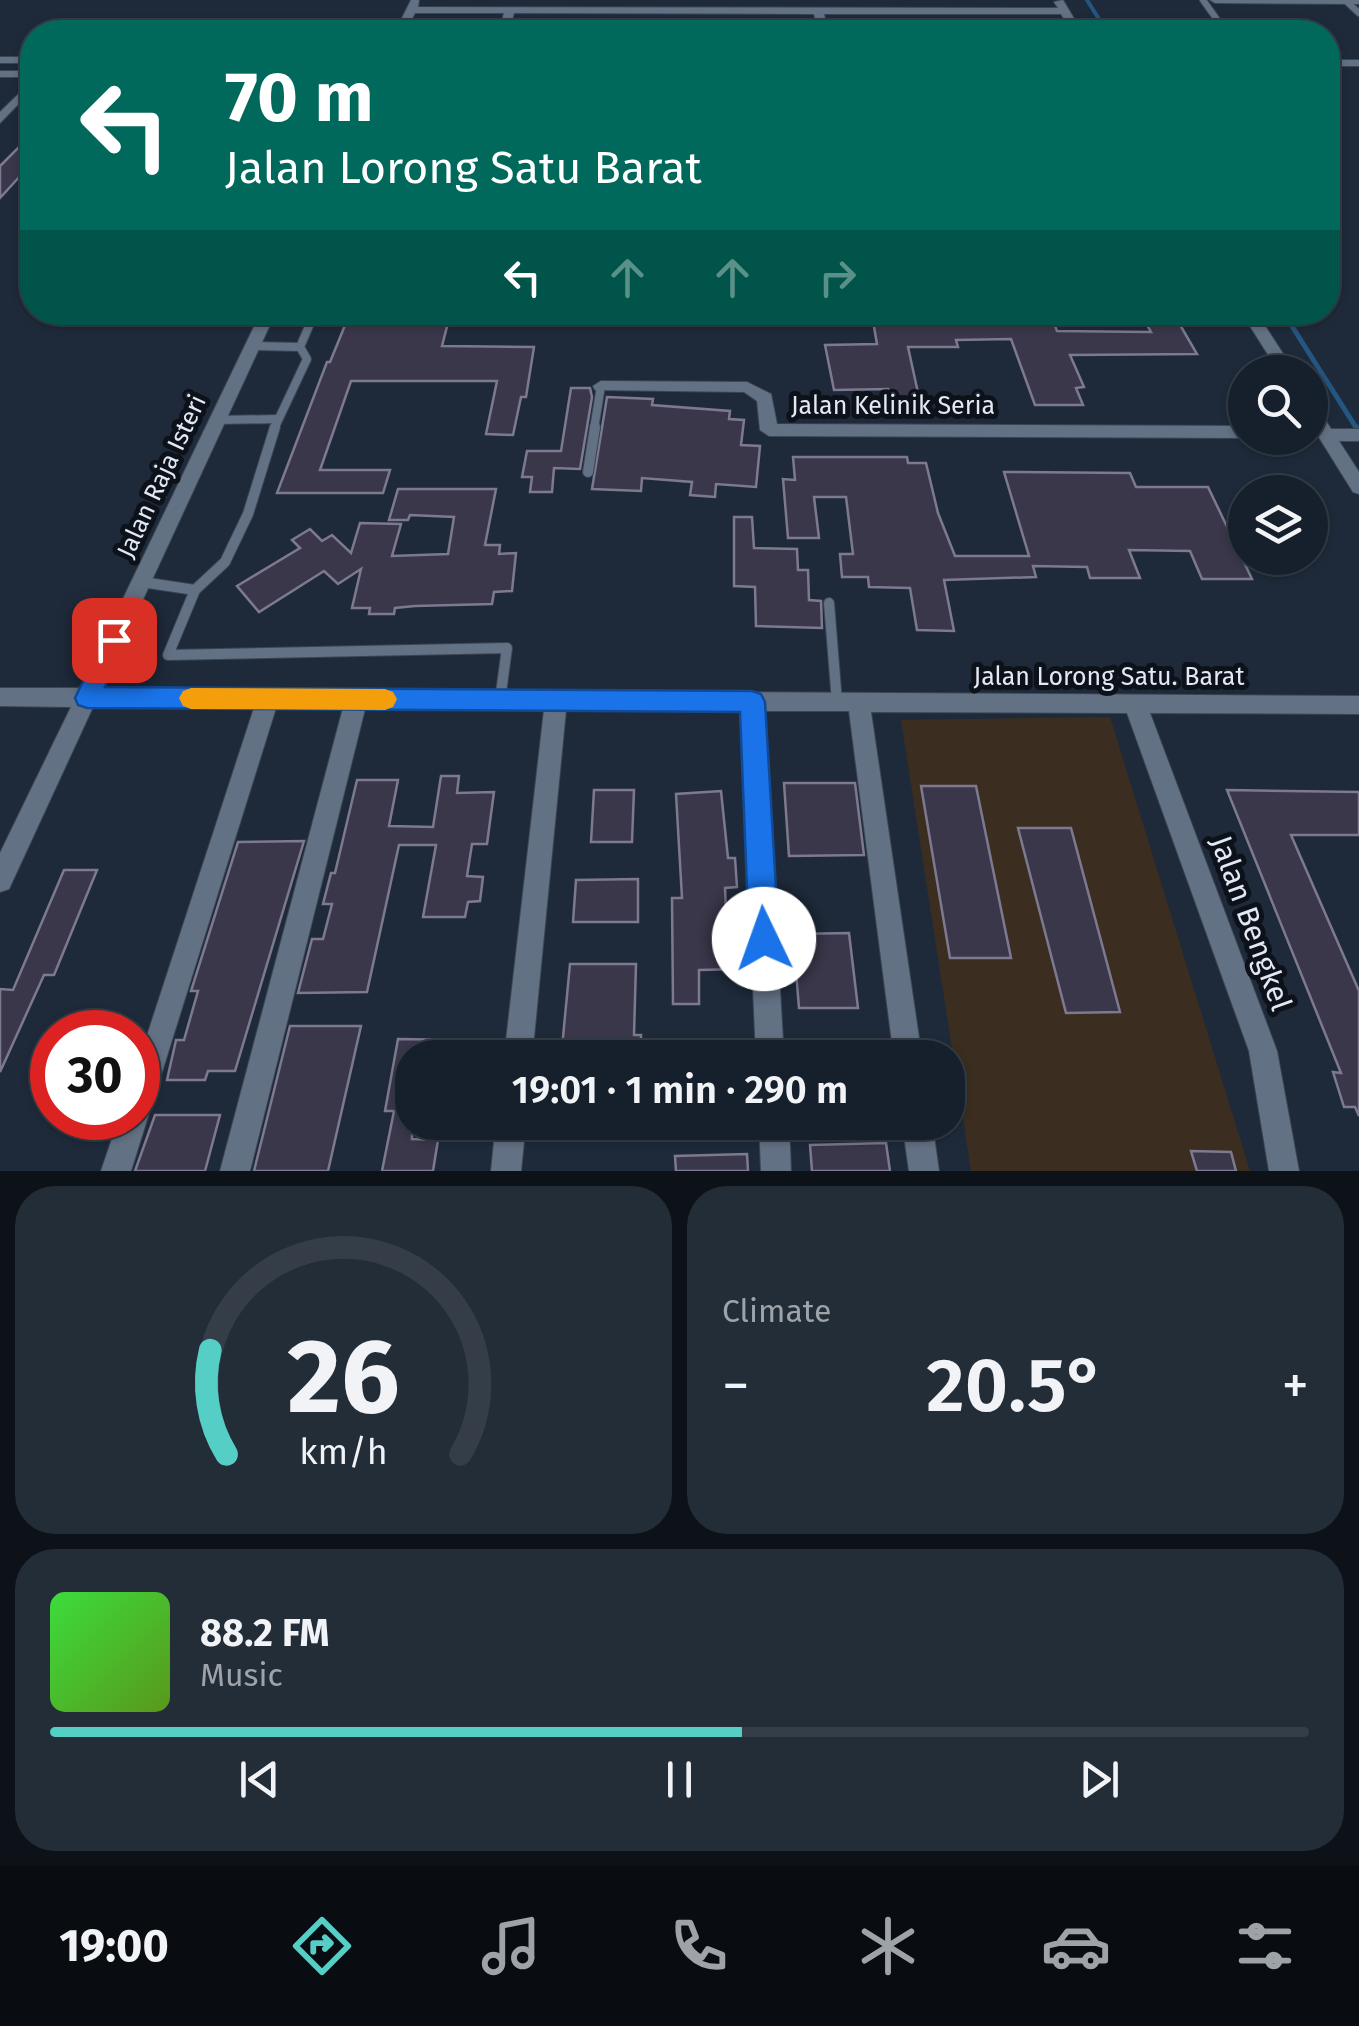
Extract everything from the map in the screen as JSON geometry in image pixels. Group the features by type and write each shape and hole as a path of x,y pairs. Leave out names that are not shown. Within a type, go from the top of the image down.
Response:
{"street":[{"path":"1058,0 1069,20"},
{"path":"1214,0 1359,1"},
{"path":"413,5 510,11 1064,11"},
{"path":"507,20 510,11"},
{"path":"818,11 820,20"},
{"path":"0,119 20,97"},
{"name":"Jalan Raja Isteri","path":"0,880 263,325"},
{"path":"1256,325 1276,355"},
{"name":"Jalan Kelinik Seria","path":"601,386 747,387 764,398 768,430 1228,432"},
{"path":"1328,433 1354,435"},
{"path":"1328,443 1359,487"},
{"name":"Jalan Lorong Satu. Barat","path":"0,697 1359,705"},
{"path":"160,1036 268,699"},
{"path":"235,1171 356,699"},
{"path":"520,1040 556,700"},
{"path":"752,702 769,1040"},
{"path":"848,702 905,1040"},
{"name":"Jalan Bengkel","path":"1135,704 1249,1006 1262,1050 1284,1171"},
{"path":"116,1171 127,1140"},
{"path":"506,1171 509,1140"},
{"path":"775,1140 776,1171"},
{"path":"920,1140 924,1171"}],"lane":[{"path":"1346,1 1359,13"},
{"path":"309,325 300,346 306,359 277,420 248,514 225,562 195,590 168,655 507,648 500,700"},
{"path":"253,346 300,346"},
{"name":"Jalan Kelinik Seria","path":"588,472 601,386"},
{"path":"218,420 277,420"},
{"path":"142,582 195,590"},
{"path":"828,603 848,702"}],"shaded area":[{"path":"1110,717 1250,1171 971,1171 965,1132 965,1040 951,1040 901,720"}],"building":[{"path":"20,146 20,176 0,198 0,166"},
{"path":"345,325 447,325 442,346 534,347 526,397 521,397 513,435 486,434 497,381 351,381 320,470 390,470 383,493 277,493"},
{"path":"874,325 1055,325 1057,331 1151,332 1147,325 1180,325 1197,354 1070,355 1084,387 1076,388 1083,405 1035,405 1011,339 956,340 958,347 908,347 922,411 892,411 888,389 834,390 825,345 877,344"},
{"path":"571,388 590,388 592,397 580,469 554,468 552,492 530,492 532,477 522,477 527,451 561,451"},
{"path":"607,397 653,399 652,405 730,411 729,419 744,420 741,445 760,446 756,487 716,484 715,497 690,495 692,482 642,478 641,491 592,489"},
{"path":"793,457 907,457 908,463 926,463 938,513 955,556 1029,556 1004,472 1130,473 1136,487 1208,487 1228,529 1228,575 1250,575 1252,579 1202,579 1190,551 1129,550 1140,578 1090,578 1087,567 1033,566 1036,577 944,580 954,631 917,630 910,588 869,587 868,577 842,577 840,554 853,554 846,497 814,497 819,538 788,538 783,479 795,480"},
{"path":"398,489 496,489 485,545 500,545 499,554 516,553 512,591 494,592 492,604 415,606 395,608 394,614 369,614 370,608 352,608 361,569 338,584 324,571 259,612 237,586 300,548 292,540 310,529 322,541 332,535 351,553 360,523 401,524 392,556 448,554 454,517 410,515 408,520 389,520"},
{"path":"734,517 752,517 754,548 797,549 798,570 808,570 809,600 821,601 822,628 756,626 755,587 734,586"},
{"path":"441,776 459,776 457,793 494,792 487,844 472,844 467,876 483,877 480,901 468,902 465,917 423,917 436,845 399,845 367,992 298,993 312,939 323,939 332,904 323,904 331,873 335,873 357,780 398,780 389,826 433,827"},
{"path":"784,783 855,783 864,855 789,856"},
{"path":"921,786 976,786 1011,958 950,958"},
{"path":"594,790 634,790 632,842 591,842"},
{"path":"1227,790 1359,792 1359,835 1291,835 1359,991 1359,1116 1355,1107 1344,1107 1333,1072 1341,1073"},
{"path":"721,791 728,858 735,858 737,887 725,888 727,933 739,933 741,969 699,970 699,1004 673,1004 672,898 682,898 676,794"},
{"path":"1018,828 1071,828 1120,1012 1066,1013"},
{"path":"304,841 235,1071 208,1071 205,1080 167,1080 176,1040 184,1040 198,991 191,991 238,842"},
{"path":"64,870 97,870 54,975 44,975 0,1072 0,989 13,990"},
{"path":"638,879 638,922 573,922 576,880"},
{"path":"849,933 858,1008 799,1008 793,934"},
{"path":"570,964 636,964 634,1035 641,1035 641,1040 563,1040"},
{"path":"290,1026 361,1026 328,1171 254,1171"},
{"path":"395,1056 395,1140 438,1140 433,1171 382,1171 394,1111 385,1111"},
{"path":"160,1115 220,1115 205,1171 135,1171 146,1140 160,1140"},
{"path":"886,1143 890,1171 812,1171 810,1145"},
{"path":"1191,1151 1231,1152 1236,1171 1197,1171"},
{"path":"747,1154 748,1171 676,1171 675,1156"}],"waterway":[{"path":"1087,0 1100,20"},
{"path":"1291,325 1357,429"},
{"path":"1356,427 1359,432"}],"slow traffic":[{"path":"191,698 385,699"}],"route":[{"path":"114,640 87,698 752,702 764,939"}]}
